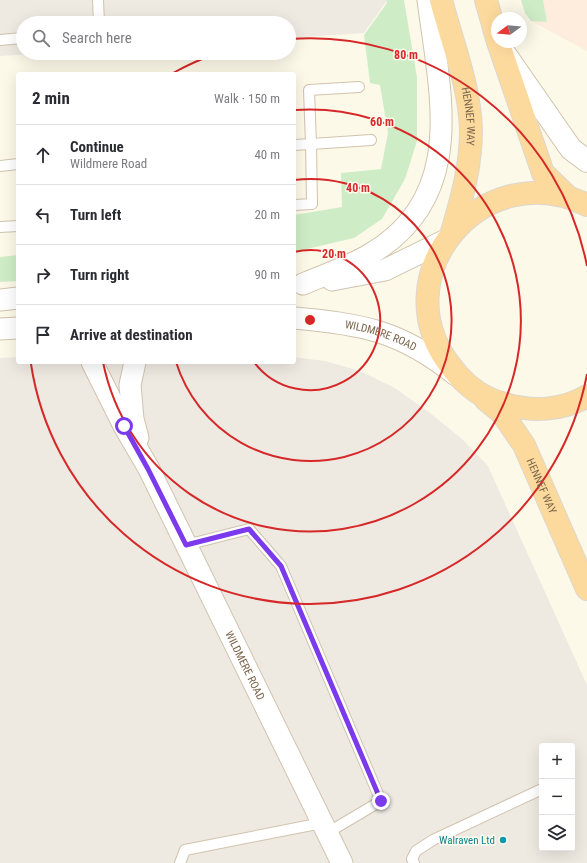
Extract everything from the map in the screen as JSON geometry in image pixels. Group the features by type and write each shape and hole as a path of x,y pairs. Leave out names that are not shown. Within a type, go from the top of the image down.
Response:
{"highway":[{"name":"HENNEF WAY","path":"441,0 462,77 471,129 466,180 449,237"},
{"path":"486,0 491,18"},
{"path":"500,48 543,173 577,201"},
{"path":"577,201 547,193 525,193 504,197 484,205 472,213 449,237 436,259 430,279 428,300 430,321 436,341 445,360 458,376 479,393 498,402 518,408 539,410 560,407 587,396"},
{"name":"HENNEF WAY","path":"479,393 502,413 524,445 587,589"}],"street":[{"path":"299,283 367,256 401,232 428,195 436,173 442,123 428,0"},
{"path":"502,48 571,149 587,161"},
{"path":"299,283 345,278 385,270 449,237"},
{"path":"0,300 16,298"},
{"name":"WILDMERE ROAD","path":"296,318 355,325 375,330 418,348 458,376"},
{"path":"0,329 16,328"},
{"name":"WILDMERE ROAD","path":"93,364 186,545 342,863"},
{"name":"WILDMERE ROAD","path":"134,364 130,385 134,419 148,469"}],"lane":[{"path":"98,0 99,16"},
{"path":"0,40 16,39"},
{"path":"296,205 312,204 309,90 360,87"},
{"path":"296,145 371,140"},
{"path":"0,166 16,164"},
{"path":"0,227 16,226"},
{"path":"180,863 185,850 324,828 381,801 281,566 249,529 186,545"},
{"path":"414,863 412,859 416,851 433,840 539,790"}],"shaded area":[{"path":"0,0 386,0 364,33 296,38 296,16 16,16 16,55 0,56"},
{"path":"521,0 587,0 587,51 531,21 527,16 527,12 525,12"},
{"path":"16,357 16,364 296,364 296,357 325,361 360,371 395,388 430,413 462,439 488,466 587,685 587,863 0,863 0,358"}],"green space":[{"path":"386,0 404,0 417,77 417,141 405,179 382,219 354,238 296,252 296,215 342,207 341,173 381,169 388,133 380,85 370,83 364,35 387,3"},
{"path":"521,0 543,0 547,22 531,21 527,16 527,12 525,12"},
{"path":"16,255 16,281 0,282 0,257"}],"place":[{"name":"Walraven Ltd","path":"503,840"}],"route":[{"path":"124,426 148,469 186,545 249,529 281,566 381,801"}]}
